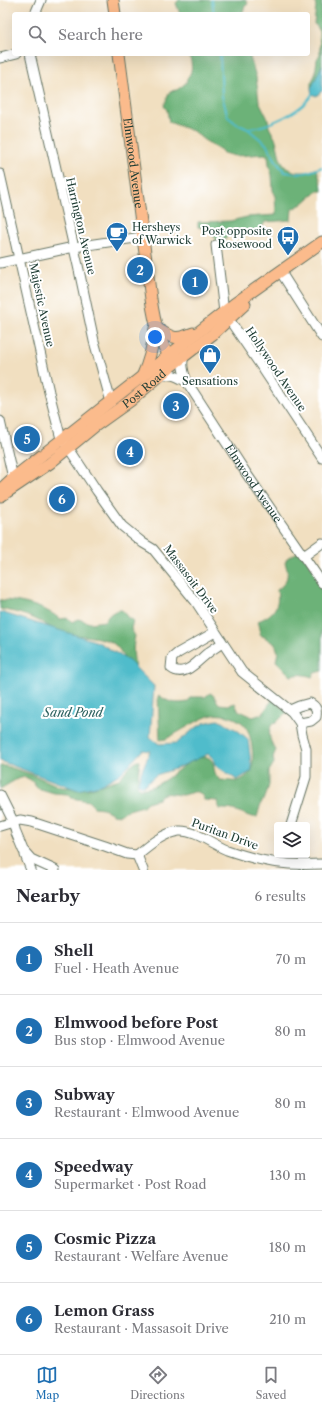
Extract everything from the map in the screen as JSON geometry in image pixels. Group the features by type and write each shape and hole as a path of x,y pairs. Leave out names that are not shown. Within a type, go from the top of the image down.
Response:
{"main road":[{"path":"113,0 114,12"},
{"name":"Elmwood Avenue","path":"119,56 140,210 142,237 156,328 172,360"},
{"name":"Post Road","path":"0,496 15,482 66,444 95,426 130,401 158,376 203,329 226,316 280,271 322,242"},
{"name":"Post Road","path":"66,444 111,402 141,378 172,360 184,356 213,334 226,316"},
{"path":"141,378 148,361 156,328 171,337 176,338 183,337 203,329"},
{"name":"Post Road","path":"0,490 15,482"}],"street":[{"path":"36,12 42,0"},
{"path":"0,58 12,55"},
{"name":"Harrington Avenue","path":"30,56 94,341 111,402"},
{"name":"Majestic Avenue","path":"0,174 49,392 60,435 66,444"},
{"path":"0,263 74,247 142,237"},
{"path":"216,245 226,316"},
{"path":"280,271 322,337"},
{"name":"Hollywood Avenue","path":"226,316 322,458"},
{"name":"Elmwood Avenue","path":"184,356 182,362 183,372 187,382 246,472 322,583"},
{"path":"158,376 168,374 177,376 187,382"},
{"path":"0,421 15,482"},
{"name":"Massasoit Drive","path":"66,444 122,526 153,549 196,602 242,672 290,710 300,722 306,749 306,777 292,822"},
{"path":"304,556 322,543"},
{"path":"215,632 178,652 172,658 171,668 175,671 182,672 188,670 222,643"},
{"path":"290,710 310,703 315,706 317,711 316,718 311,721 300,722"},
{"path":"0,795 31,870"},
{"path":"0,826 12,821 20,820 32,822 127,854 137,855 143,870"},
{"name":"Puritan Drive","path":"137,855 146,847 168,833 180,831 194,834 225,849 250,858 275,863 285,859 297,865 322,864"},
{"path":"23,850 31,859 55,870"}],"green space":[{"path":"179,0 246,0 248,4 245,6 243,12 179,12 176,3"},
{"path":"316,0 322,0 322,66 311,89 317,59 320,54 319,30 314,24"},
{"path":"190,56 250,56 256,77 259,101 268,119 269,127 276,140 280,158 286,168 296,172 308,172 317,168 321,182 322,191 317,191 302,204 292,209 291,220 265,222 260,231 228,235 224,240 217,243 210,232 198,227 198,222 230,221 247,217 276,215 275,196 268,156 265,154 235,156 223,153 221,150 204,140 193,131 169,122 167,110 164,106 170,91 177,90 186,83 190,74 191,61"},
{"path":"300,551 318,575 322,572 322,671 314,673 312,677 306,675 291,676 276,661 278,652 275,644 260,635 258,621 268,616 274,610 278,596 277,590 283,585 287,578 287,567 285,563 287,558"},
{"path":"0,600 15,601 32,605 47,611 60,619 68,618 72,622 78,619 90,623 105,621 112,613 122,610 128,618 133,620 131,629 135,636 133,651 135,673 129,667 117,647 109,641 59,632 31,617 0,609"},
{"path":"210,693 219,704 229,705 235,703 238,710 253,717 262,714 273,699 287,712 276,723 272,724 270,728 270,738 276,750 273,757 274,763 269,771 269,785 257,817 232,810 220,809 217,801 204,800 200,793 197,792 182,795 165,794 160,796 158,799 147,802 143,806 125,811 120,815 113,814 103,808 94,807 88,801 72,798 67,794 54,793 37,788 31,780 25,777 17,779 0,789 0,766 6,766 33,775 61,787 88,789 119,779 128,768 137,761 140,761 137,785 140,788 158,784 194,759 202,757 211,759 216,776 220,780 238,781 245,778 252,769 253,753 246,727 236,719 222,715 209,716 166,739 160,740 159,695 169,701 180,703 188,702 191,697 205,697"}],"water":[{"path":"322,65 322,91 316,96 312,94 311,89"},
{"name":"Sand Pond","path":"0,612 98,642 129,661 154,686 150,737 159,744 177,743 204,723 218,720 237,730 248,739 252,771 237,780 215,765 213,758 208,754 175,769 156,775 143,786 138,784 150,751 143,750 120,774 100,785 78,790 0,761"}],"waterway":[{"path":"212,0 214,12"},
{"path":"220,56 222,96 228,117 237,124 248,129 266,144 278,164 285,172 304,173 322,167"},
{"path":"248,129 265,125 294,112 302,106 313,92"}],"place":[{"name":"Hersheys of Warwick","path":"117,252"},
{"name":"Post opposite Rosewood","path":"288,256"},
{"name":"Elmwood before Post","path":"140,270"},
{"name":"Shell","path":"195,282"},
{"name":"Sensations","path":"210,374"},
{"name":"Subway","path":"176,406"},
{"name":"Cosmic Pizza","path":"27,439"},
{"name":"Speedway","path":"130,452"},
{"name":"Lemon Grass","path":"62,499"}]}
